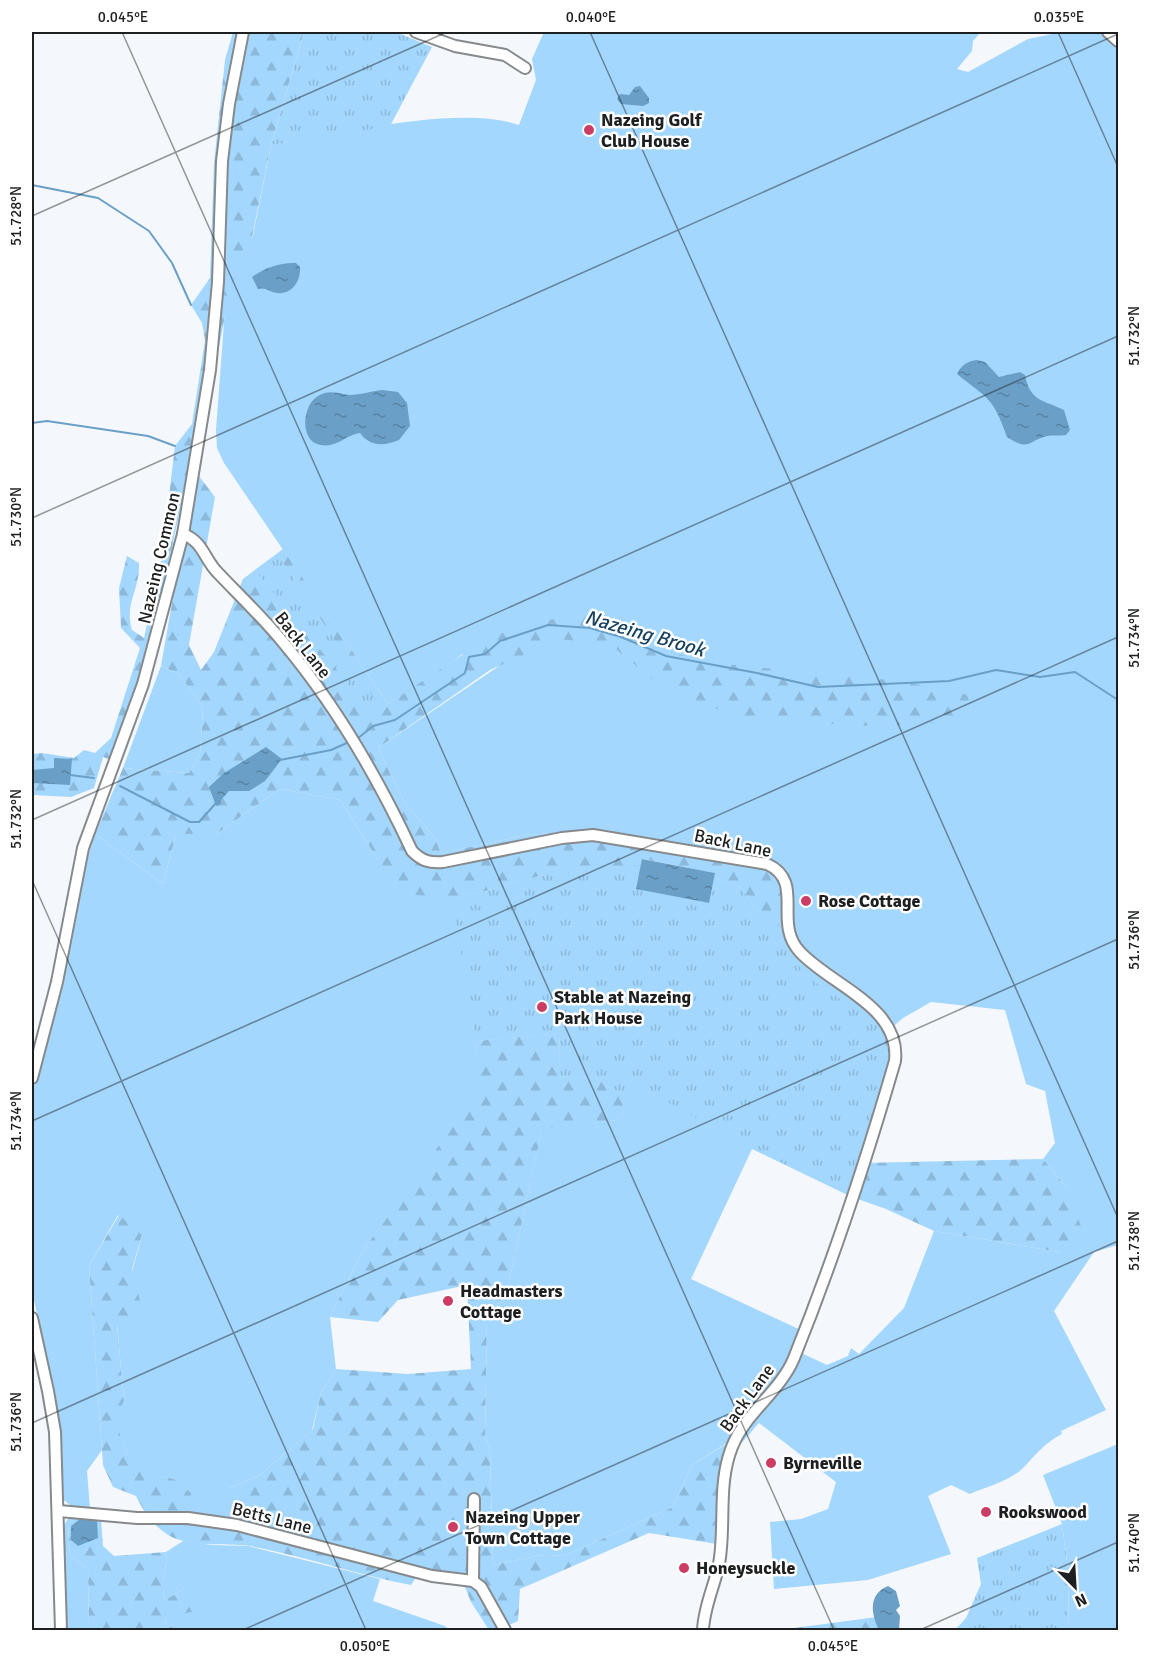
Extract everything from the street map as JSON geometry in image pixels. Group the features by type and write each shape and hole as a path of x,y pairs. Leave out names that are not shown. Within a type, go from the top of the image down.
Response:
{"street":[{"name":"Nazeing Common","path":"32,1078 57,982 83,848 143,684 183,534 210,370 218,282 222,161 229,104 243,32"},
{"path":"416,32 455,46 505,55 525,68"},
{"path":"1108,32 1119,41"},
{"name":"Back Lane","path":"183,534 202,546 212,567 282,641 317,688 358,752 412,851 419,859 430,862 443,861 562,838 592,835 767,864 777,869 785,878 788,888 786,927 799,951 816,967 871,1007 892,1031 897,1046 895,1061 822,1290 783,1379 738,1436 732,1448 725,1484 719,1563 706,1607 703,1630"},
{"path":"32,1318 55,1432 61,1630"},
{"path":"474,1499 473,1581 481,1587 505,1630"},
{"name":"Betts Lane","path":"59,1511 137,1518 188,1518 237,1525 423,1574 473,1581"}],"green space":[{"path":"233,32 304,32 271,145 252,237 230,290 199,450 181,505 152,642 111,760 103,757 94,788 71,797 32,795 32,754 42,753 74,758 84,750 95,753 111,738 140,648 121,628 119,588 127,556 139,563 130,621 132,630 144,638 162,555 175,446 192,424 205,340 202,323 191,305 210,278 214,163 225,60"},
{"path":"304,32 396,32 432,47 390,126 271,145"},
{"path":"544,32 981,32 973,41 972,51 957,69 968,72 1028,39 1062,32 1118,32 1118,1245 1094,1252 1054,1311 1106,1410 1061,1431 1062,1434 1045,1446 1022,1469 1004,1480 970,1494 951,1485 928,1496 951,1554 868,1580 774,1589 770,1522 801,1519 828,1509 836,1482 759,1423 739,1446 730,1441 692,1465 673,1507 564,1556 541,1555 493,1565 490,1450 485,1434 487,1321 507,1291 542,1128 617,1120 634,1097 613,1090 596,1078 559,1076 560,1033 476,1041 479,1084 420,1175 363,1250 330,1317 336,1369 321,1393 312,1430 260,1475 230,1488 230,1531 194,1524 174,1479 138,1471 125,1449 114,1420 124,1401 117,1324 142,1236 118,1215 89,1266 102,1450 87,1471 90,1509 73,1508 64,1500 57,1407 32,1291 32,1094 61,991 85,864 95,834 163,884 176,834 216,834 280,789 340,800 378,860 452,900 540,876 641,865 637,889 709,903 714,878 740,887 769,924 779,924 784,894 773,874 771,860 602,829 526,835 441,853 435,838 404,802 378,748 499,666 462,654 438,673 388,704 224,463 217,448 216,430 225,309 234,275 253,235 271,145 431,119 493,119 519,125 536,80 532,59","holes":["931,1002 1005,1010 1026,1084 1045,1091 1055,1143 1043,1159 1067,1188 1059,1252 934,1231 904,1308 859,1354 851,1348 848,1356 827,1365 797,1351 805,1332 691,1279 752,1149 852,1197 888,1031 903,1018"]},
{"path":"195,471 215,497 189,645 201,670 214,652 243,579 283,549 388,704 486,639 536,621 593,615 646,647 724,664 901,681 969,695 965,722 872,726 757,720 674,697 611,645 559,639 490,670 378,748 404,802 435,838 441,853 526,835 602,829 771,860 773,874 782,885 784,897 779,925 769,924 740,887 714,878 714,873 643,859 641,865 540,876 452,900 410,894 378,860 340,800 280,789 216,834 176,834 163,884 95,834 123,768 189,773 200,754 203,707 179,674 161,666"},
{"path":"277,554 376,701 367,707 255,570"},
{"path":"161,666 179,674 203,707 200,754 189,773 123,768"},
{"path":"641,865 637,889 708,903 714,878 740,887 769,924 779,925 803,974 888,1031 894,1047 852,1197 753,1149 653,1094 635,1097 613,1090 596,1078 559,1076 560,1033 476,1041 452,900 540,876"},
{"path":"560,1033 559,1076 596,1078 613,1090 635,1097 617,1120 542,1129 507,1291 487,1321 485,1434 490,1450 493,1565 541,1555 564,1556 673,1507 692,1465 731,1441 717,1544 649,1533 520,1589 518,1621 498,1630 489,1630 471,1602 460,1574 422,1569 411,1585 250,1546 188,1542 168,1535 158,1527 149,1518 136,1496 113,1487 103,1465 89,1266 119,1215 142,1235 132,1269 144,1317 117,1325 124,1401 115,1420 125,1449 138,1470 174,1479 191,1493 194,1524 230,1531 230,1488 260,1475 313,1429 321,1393 336,1369 408,1374 471,1369 467,1285 398,1300 378,1322 330,1317 363,1250 420,1174 478,1085 476,1041"},
{"path":"1043,1159 1067,1188 1082,1229 1059,1252 934,1231 886,1209 852,1197 863,1163"},
{"path":"1118,1444 1118,1630 1068,1630 1069,1577 1062,1524 1043,1475"},
{"path":"77,1517 68,1524 70,1555 88,1569 89,1630 64,1630 64,1525 68,1519"},
{"path":"77,1517 101,1519 103,1546 114,1556 166,1552 163,1580 165,1600 184,1589 199,1590 197,1611 165,1617 166,1626 185,1630 89,1630 88,1569 70,1555 68,1524"},
{"path":"1062,1524 1069,1577 1068,1630 955,1630 966,1618 981,1584 977,1558"},
{"path":"183,1541 211,1545 248,1546 380,1579 373,1601 445,1626 449,1630 185,1630 166,1626 165,1617 184,1589 165,1600 163,1580 166,1552"},
{"path":"877,1617 878,1630 779,1630"}],"water":[{"path":"640,86 649,98 649,103 643,106 621,104 617,99 620,94 629,95 635,87"},
{"path":"296,263 300,267 299,277 287,292 277,293 258,289 252,277 273,266"},
{"path":"977,360 985,362 999,377 1020,372 1025,375 1027,384 1034,395 1064,410 1070,430 1066,435 1047,436 1024,445 1007,437 993,406 983,394 957,374 965,364"},
{"path":"382,390 398,392 407,403 410,426 399,440 378,444 368,441 360,433 332,445 321,445 309,437 306,431 306,415 318,396 330,392 350,395"},
{"path":"266,747 282,759 265,781 249,791 229,791 221,800 221,804 216,806 209,787 224,773"},
{"path":"54,758 72,759 70,785 32,783 32,770 54,768"},
{"path":"642,859 715,873 709,903 636,889"},
{"path":"80,1519 97,1520 98,1538 78,1546 71,1540 71,1526"},
{"path":"888,1586 896,1591 900,1606 896,1610 900,1616 899,1630 879,1630 874,1618 874,1599"}],"waterway":[{"path":"32,185 98,198 149,231 172,263 191,305"},
{"path":"32,423 47,421 148,436 175,446"},
{"name":"Nazeing Brook","path":"357,739 373,726 395,720 465,673 469,657 485,654 500,641 548,625 590,628 621,637 666,656 818,687 949,681 996,670 1040,677 1075,672 1118,700"},
{"name":"Nazeing Brook","path":"280,760 331,750 349,742"},
{"name":"Nazeing Brook","path":"70,775 94,778"},
{"name":"Nazeing Brook","path":"120,786 190,822 199,822 216,803"}],"place":[{"name":"Nazeing Golf Club House","path":"589,130"},
{"name":"Rose Cottage","path":"806,901"},
{"name":"Stable at Nazeing Park House","path":"542,1007"},
{"name":"Headmasters Cottage","path":"448,1301"},
{"name":"Byrneville","path":"771,1463"},
{"name":"Rookswood","path":"986,1512"},
{"name":"Nazeing Upper Town Cottage","path":"453,1527"},
{"name":"Honeysuckle","path":"684,1568"}]}
